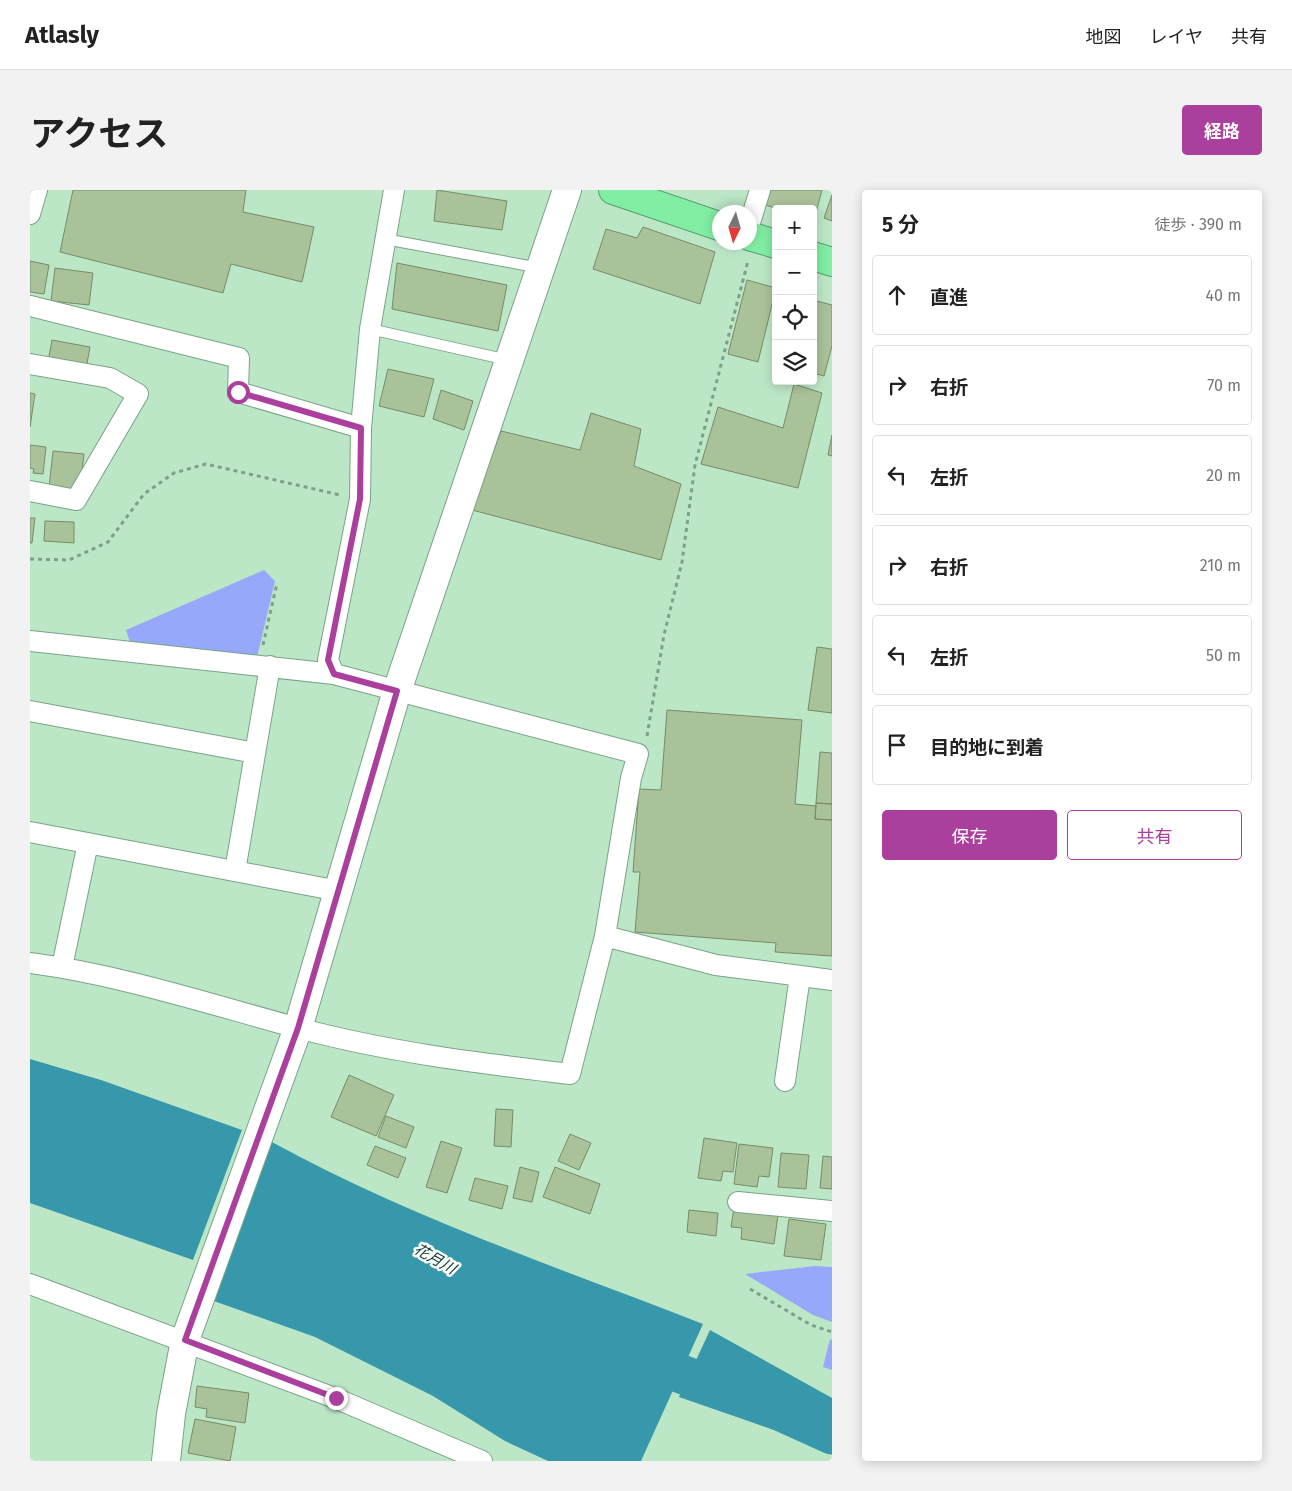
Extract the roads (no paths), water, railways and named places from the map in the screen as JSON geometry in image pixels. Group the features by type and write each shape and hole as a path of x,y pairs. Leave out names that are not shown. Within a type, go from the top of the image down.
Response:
{"highway":[{"path":"613,190 712,223"},
{"path":"817,257 832,262"}],"street":[{"path":"30,214 38,190"},
{"path":"334,674 328,660 360,499 361,428 370,329 394,190"},
{"path":"166,1461 171,1414 185,1340 298,1028 397,691 567,190"},
{"path":"757,236 760,190"},
{"path":"30,306 239,358 238,392 361,428"},
{"path":"30,364 110,378 138,394 76,500 30,491"},
{"path":"30,641 334,674 638,754 631,778 605,936 570,1074 423,1056 298,1028 197,998 62,967 30,963"},
{"path":"235,871 256,753 265,666"},
{"path":"30,711 256,753"},
{"path":"30,832 338,891"},
{"path":"62,967 88,843"},
{"path":"605,936 716,966 832,980"},
{"path":"785,1081 800,976"},
{"path":"738,1202 832,1211"},
{"path":"30,1284 185,1340 336,1398 482,1461"}],"lane":[{"path":"385,239 541,268"},
{"path":"370,329 510,360"}],"water":[{"path":"30,1059 101,1080 242,1130 193,1260 30,1203"},
{"path":"270,1141 375,1194 429,1217 703,1324 641,1461 548,1461 505,1441 433,1396 315,1337 211,1300"},
{"path":"710,1330 832,1398 832,1450 679,1397"}],"waterway":[{"name":"花月川","path":"631,1355 779,1411 832,1435"}]}
